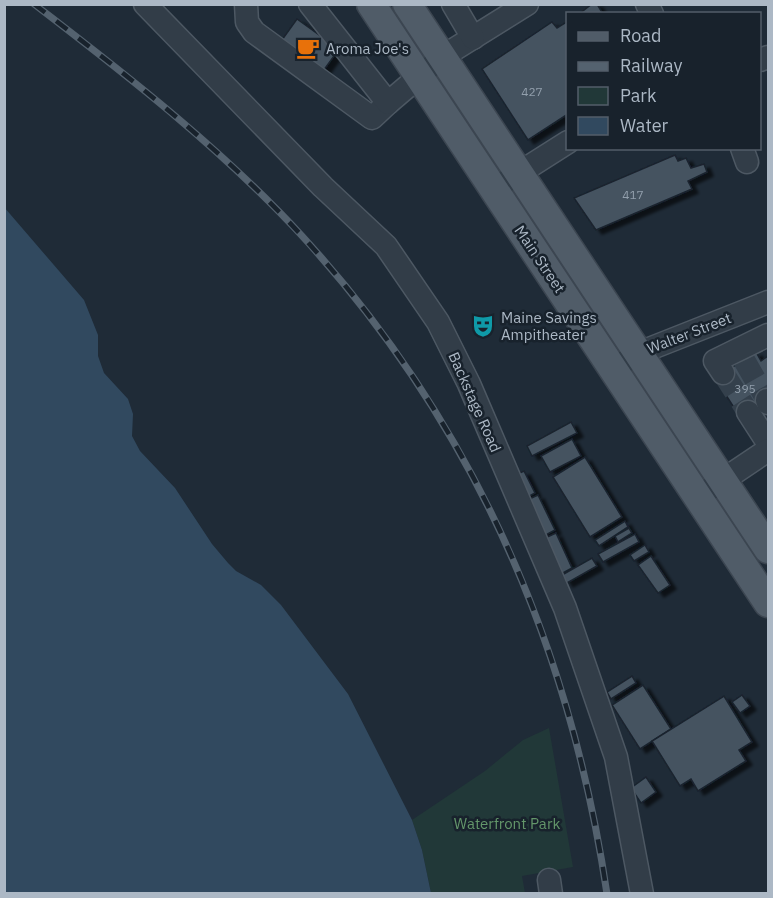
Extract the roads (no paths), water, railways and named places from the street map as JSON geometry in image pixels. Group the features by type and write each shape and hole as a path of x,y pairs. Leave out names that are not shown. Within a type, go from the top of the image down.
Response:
{"main road":[{"name":"Main Street","path":"372,4 768,603"},
{"name":"Main Street","path":"408,4 768,546"}],"street":[{"name":"Backstage Road","path":"145,4 323,187 386,246 438,322 469,384 565,608 616,757 642,894"},
{"path":"246,4 247,22 254,32 372,118 442,57 527,4"},
{"path":"310,4 388,103"},
{"path":"453,4 473,38"},
{"path":"494,189 566,143"},
{"name":"Walter Street","path":"613,369 639,353 768,302"},
{"path":"727,318 742,354"},
{"path":"723,373 715,361 742,354 768,335"},
{"path":"748,412 768,443"},
{"path":"698,497 768,450"},
{"path":"741,562 768,546"}],"water":[{"path":"4,207 84,300 98,335 98,356 104,373 128,399 133,414 132,436 140,451 175,488 212,544 228,563 236,571 261,585 281,605 348,694 412,820 422,850 431,893 5,893"}],"tunnel":[{"path":"744,360 767,400"},
{"path":"723,373 748,412"}],"railway":[{"path":"34,4 174,115 272,205 303,237 364,309 417,384 465,461 505,542 540,626 568,713 590,802 607,894"}],"place":[{"name":"Aroma Joe's","path":"308,48"},
{"name":"Maine Savings Ampitheater","path":"483,326"}],"park label":[{"name":"Waterfront Park","path":"507,823"}]}
